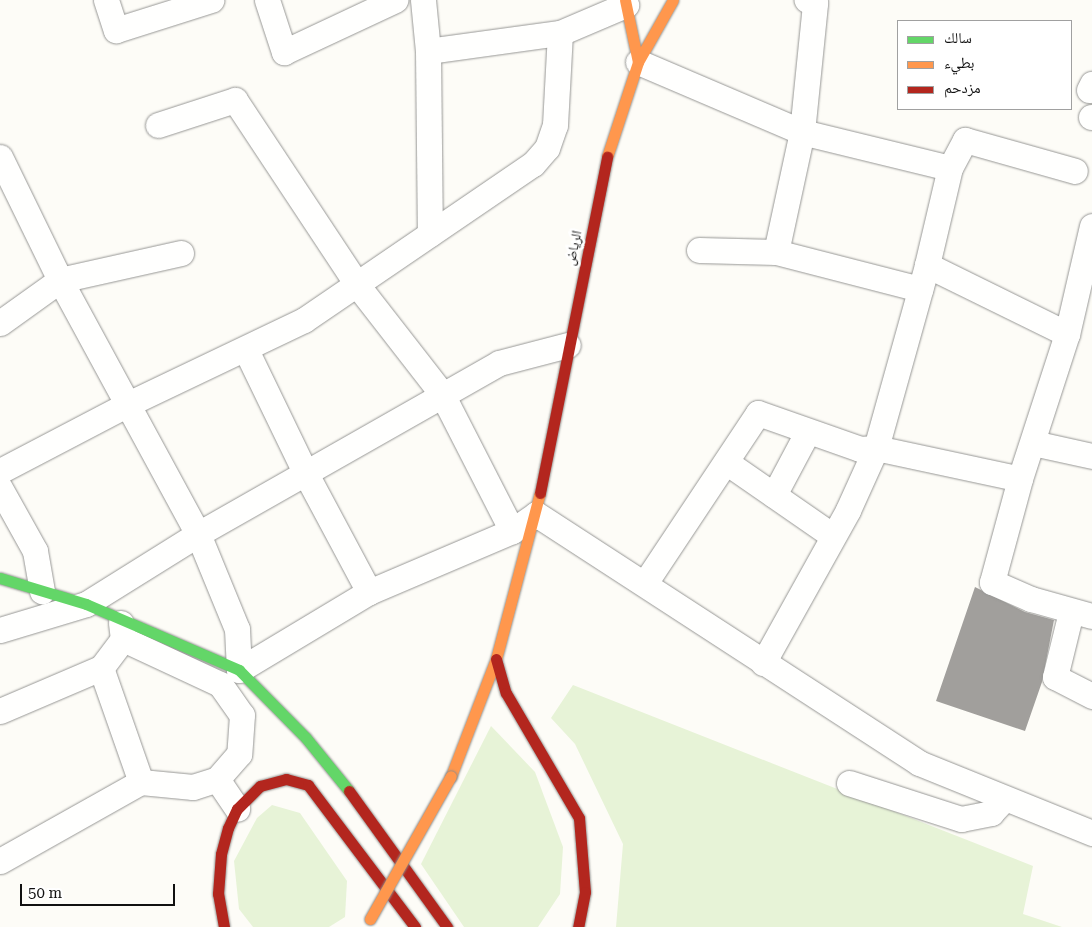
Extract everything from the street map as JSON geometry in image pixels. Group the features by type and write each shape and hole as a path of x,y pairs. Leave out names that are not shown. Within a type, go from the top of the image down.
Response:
{"street":[{"path":"106,0 116,30 211,0"},
{"path":"267,0 284,52 395,0"},
{"path":"423,0 428,51 430,234"},
{"name":"الرياض","path":"367,923 451,776 496,658 536,514 568,345 610,143 638,62 673,0"},
{"path":"776,252 802,132 815,3 807,0"},
{"path":"428,51 560,33 626,2 638,62 802,132 950,168"},
{"path":"0,471 128,404 246,350 304,320 358,286 533,164 547,148 555,124 560,33"},
{"path":"158,125 235,100 358,286 442,394 512,531"},
{"path":"763,663 834,536 876,448 927,265 950,168 965,140 1075,171"},
{"path":"0,156 6,185 60,280 198,534 237,629 239,670"},
{"path":"1092,226 1067,334 1020,479 992,582 1031,599 1081,614 1054,677 1092,696"},
{"path":"699,250 776,252 920,289"},
{"path":"0,323 60,280 181,253"},
{"path":"927,265 1067,334"},
{"path":"0,630 86,604 198,534 499,362 568,345"},
{"path":"246,350 306,474 369,592"},
{"path":"645,583 758,413 860,449 876,448 1020,479"},
{"path":"774,495 808,431"},
{"path":"1033,443 1092,456"},
{"path":"726,462 834,536"},
{"path":"0,488 35,552 42,591"},
{"path":"239,670 369,592 512,531 536,514 645,583 763,663 918,763 1004,799 1092,832"},
{"path":"0,578 86,604 122,629 220,684 242,715 239,754 217,779 193,788 140,782 0,861"},
{"path":"122,629 239,670 306,738 362,807 447,927"},
{"path":"0,711 101,668 122,629"},
{"path":"496,658 506,693 579,818 585,892 578,927"},
{"path":"101,668 140,782"},
{"path":"217,779 237,809"},
{"path":"224,927 218,894 221,854 237,809 260,786 286,779 308,785 415,927"},
{"path":"850,783 961,819 991,813 1004,799"}],"green space":[{"path":"573,685 1033,866 1023,914 1062,927 616,927 623,844 575,744 551,718"},
{"path":"491,726 535,772 563,847 560,894 538,927 464,927 421,864"},
{"path":"272,805 300,813 347,881 345,917 329,927 253,927 239,909 234,861 257,818"}],"building":[{"path":"975,587 1025,612 1054,620 1042,682 1025,731 936,701"}],"traffic: fast":[{"path":"0,578 86,604 239,670 306,738 349,791"}],"traffic: slow":[{"path":"625,0 638,62"},
{"path":"607,157 638,62 673,0"},
{"path":"451,776 496,659 540,493"},
{"path":"370,919 451,776"}],"traffic: jam":[{"path":"540,493 607,157"},
{"path":"496,659 506,693 579,818 585,892 578,927"},
{"path":"224,927 218,894 221,854 228,828 237,809 260,786 286,779 308,785 415,927"},
{"path":"349,791 447,927"}]}
